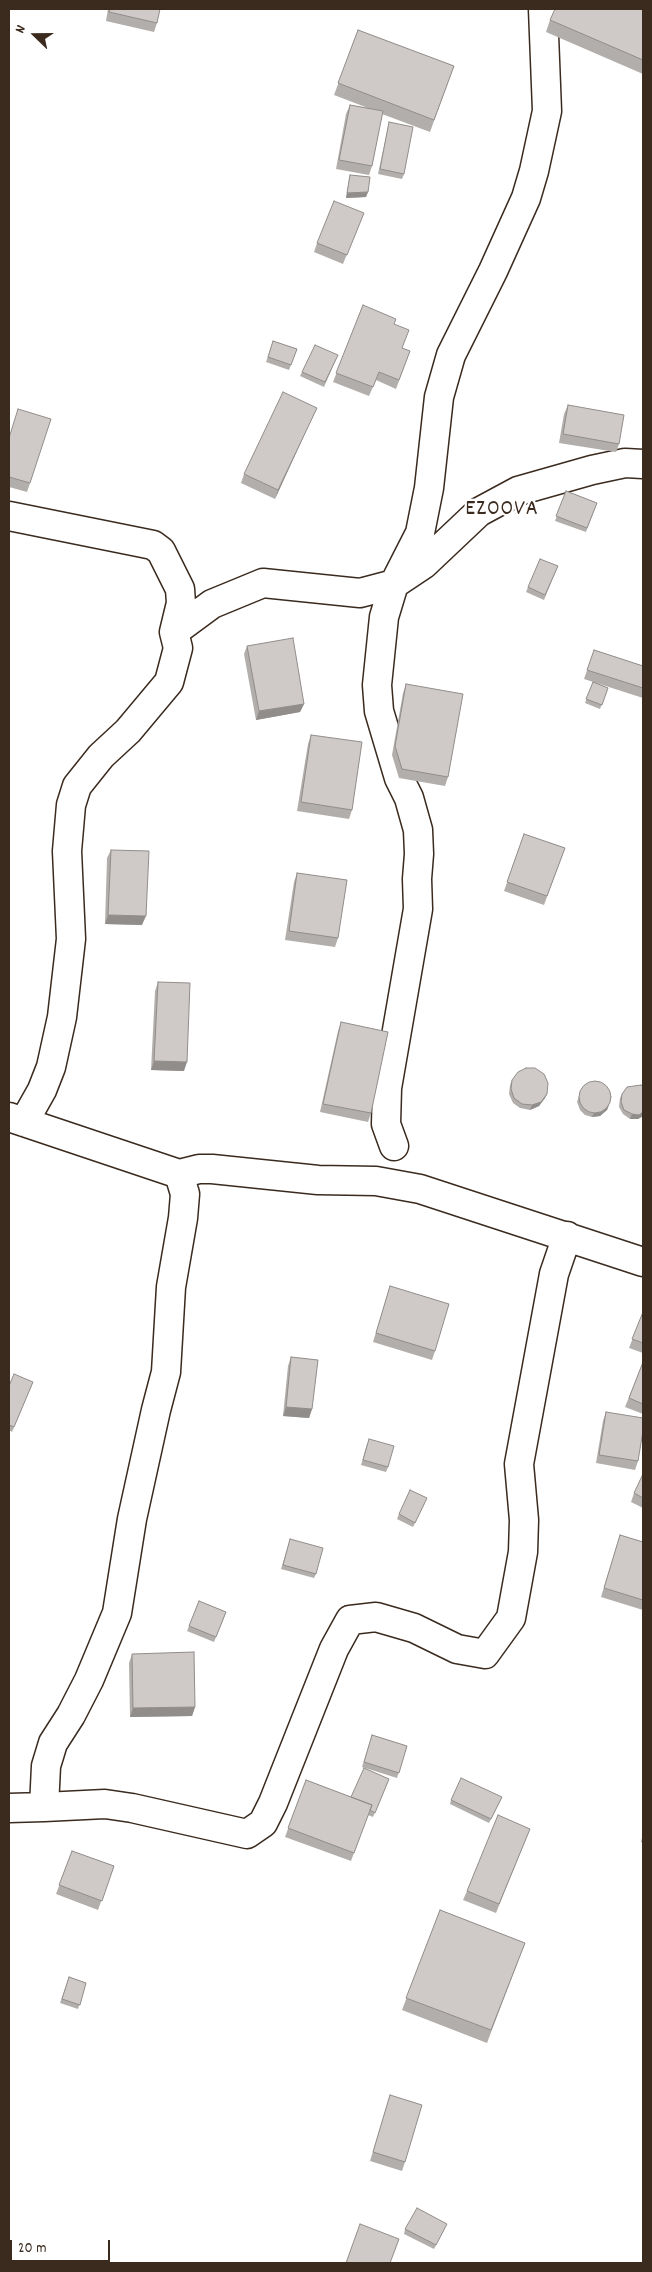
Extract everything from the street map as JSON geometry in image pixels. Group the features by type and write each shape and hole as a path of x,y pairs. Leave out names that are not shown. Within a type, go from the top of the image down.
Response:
{"street":[{"path":"394,1146 386,1124 387,1088 418,908 417,879 419,854 418,830 409,798 399,778 379,711 378,685 384,617 394,584 420,533 429,488 439,397 452,355 526,198 534,171 546,111 543,9"},
{"path":"174,632 212,604 263,583 360,593 394,584 424,564 478,512 518,490 625,463 643,464"},
{"path":"9,516 152,545 161,551 180,589 181,603 174,632 178,648 169,682 128,731 101,756 77,786 71,805 67,852 71,939 58,1041 42,1090 16,1120 179,1174 199,1169 212,1169 318,1180 376,1181 428,1192 643,1262"},
{"path":"44,1807 46,1766 53,1743 71,1715 89,1680 117,1613 132,1519 166,1372 171,1287 183,1218 185,1194 179,1174"},
{"path":"9,1808 105,1804 132,1808 247,1834 263,1823 273,1803 334,1648 350,1620 376,1617 414,1628 457,1649 485,1654 511,1618 523,1552 524,1520 519,1464 554,1274 567,1236"}],"building":[{"path":"110,9 160,9 157,23 109,12"},
{"path":"555,9 643,9 643,60 550,20"},
{"path":"358,30 454,66 434,120 338,83"},
{"path":"350,105 383,111 372,166 339,160"},
{"path":"389,122 413,127 404,174 380,169"},
{"path":"350,175 370,177 368,192 347,193"},
{"path":"334,201 364,213 347,255 317,243"},
{"path":"363,305 396,319 394,324 409,330 402,348 410,351 399,380 379,372 373,387 336,373"},
{"path":"273,341 297,349 291,365 268,357"},
{"path":"315,345 338,355 325,382 302,372"},
{"path":"283,392 317,408 278,490 244,474"},
{"path":"568,405 624,415 619,444 563,434"},
{"path":"18,409 51,419 30,483 9,477 9,438"},
{"path":"566,491 597,503 587,528 556,516"},
{"path":"540,559 558,566 545,595 528,587"},
{"path":"293,638 304,704 259,711 247,646"},
{"path":"594,650 643,666 643,688 587,670"},
{"path":"593,682 608,688 602,705 586,699"},
{"path":"406,684 463,694 448,777 402,769 395,746"},
{"path":"311,735 362,742 352,810 301,802"},
{"path":"524,834 565,848 547,896 507,882"},
{"path":"111,850 149,851 146,916 108,915"},
{"path":"297,873 347,880 338,938 289,931"},
{"path":"158,982 190,983 187,1062 154,1061"},
{"path":"341,1022 388,1032 371,1113 323,1104"},
{"path":"526,1068 535,1068 544,1074 548,1083 547,1094 541,1102 532,1105 522,1104 514,1098 511,1089 512,1080 518,1072"},
{"path":"595,1081 601,1082 606,1086 610,1091 610,1103 606,1108 601,1112 595,1113 589,1112 584,1108 580,1103 579,1097 580,1091 584,1086 589,1082"},
{"path":"641,1085 643,1087 643,1112 639,1115 632,1114 624,1110 621,1102 622,1094 627,1087"},
{"path":"390,1286 449,1304 435,1351 376,1333"},
{"path":"643,1312 643,1343 632,1339"},
{"path":"291,1357 318,1360 312,1409 286,1407"},
{"path":"643,1362 643,1404 629,1398"},
{"path":"14,1374 33,1382 14,1427 9,1425 9,1386"},
{"path":"606,1412 643,1418 643,1431 638,1461 599,1455"},
{"path":"369,1439 394,1446 388,1467 363,1460"},
{"path":"643,1474 643,1498 634,1493"},
{"path":"410,1490 427,1498 415,1523 399,1514"},
{"path":"620,1535 643,1542 643,1600 604,1588"},
{"path":"290,1539 323,1548 316,1574 283,1565"},
{"path":"199,1601 226,1612 216,1637 189,1626"},
{"path":"194,1652 195,1707 133,1708 132,1654"},
{"path":"372,1735 407,1746 399,1773 364,1762"},
{"path":"364,1768 389,1779 375,1813 370,1810 372,1805 351,1797"},
{"path":"461,1778 502,1797 491,1819 451,1800"},
{"path":"306,1780 372,1805 354,1853 288,1828"},
{"path":"498,1815 530,1829 499,1904 467,1891"},
{"path":"72,1851 114,1866 102,1901 59,1885"},
{"path":"440,1910 525,1943 491,2030 406,1998"},
{"path":"69,1977 86,1983 80,2005 62,1999"},
{"path":"390,2095 422,2105 405,2162 373,2152"},
{"path":"417,2208 447,2224 436,2245 405,2229"},
{"path":"360,2224 399,2239 390,2263 346,2263"}],"district":[{"name":"EZOOVA","path":"502,511"}]}
